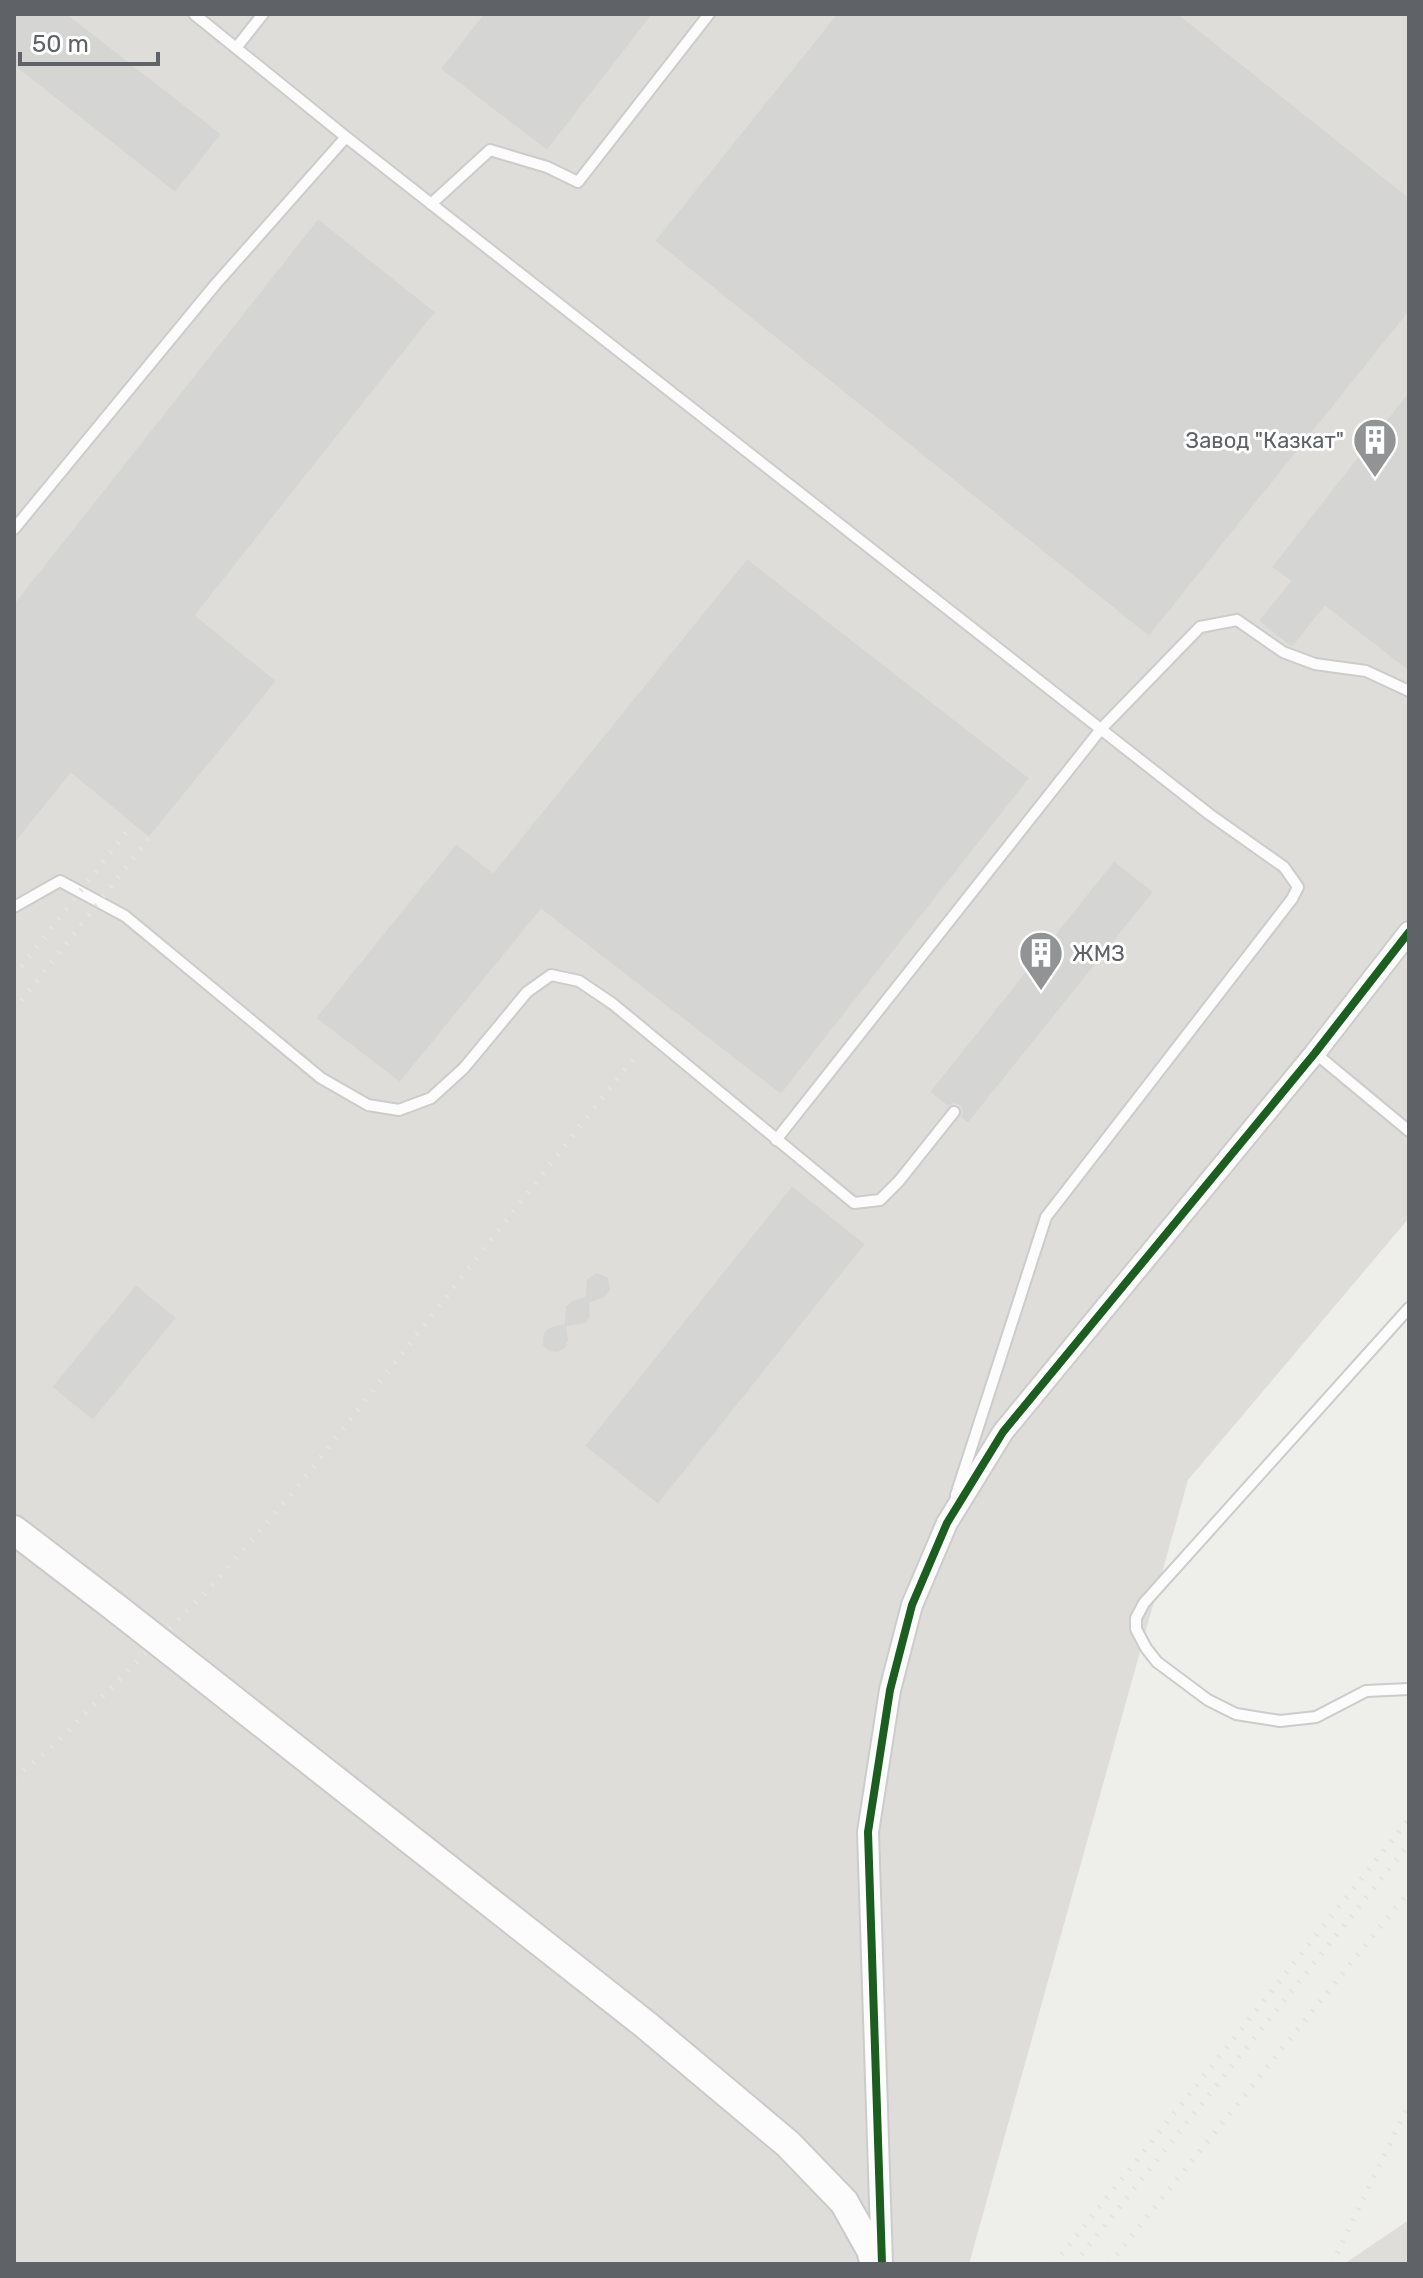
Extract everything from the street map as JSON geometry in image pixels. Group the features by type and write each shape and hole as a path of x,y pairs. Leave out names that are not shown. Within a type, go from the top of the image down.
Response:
{"main road":[{"path":"14,1530 646,2025 788,2144 844,2202 871,2250 875,2264"}],"street":[{"path":"882,2264 868,1832 890,1690 912,1605 947,1523 1003,1432 1315,1053 1409,932"}],"lane":[{"path":"194,14 431,204 1209,814 1284,867 1298,887 1264,938 1046,1217 947,1523"},
{"path":"236,48 263,14"},
{"path":"431,204 490,150 547,167 578,182 709,14"},
{"path":"14,529 215,285 346,137"},
{"path":"776,1140 1101,729 1200,627 1237,620 1283,652 1315,664 1366,671 1409,691"},
{"path":"14,907 60,881 125,916 321,1078 368,1105 399,1110 431,1098 464,1068 527,992 551,975 579,981 613,1004 854,1203 880,1200 954,1112"},
{"path":"1315,1053 1409,1131"},
{"path":"1409,1308 1144,1603 1136,1618 1136,1629 1157,1662 1208,1700 1236,1714 1280,1721 1316,1717 1366,1691 1409,1689"}],"shaded area":[{"path":"14,14 1409,14 1409,1218 1188,1480 969,2264 14,2264"},
{"path":"1409,2220 1409,2264 1344,2264"}],"building":[{"path":"14,14 68,14 222,134 175,193 14,66"},
{"path":"483,14 653,14 547,151 440,69"},
{"path":"836,14 1179,14 1409,197 1409,312 1149,637 654,241"},
{"path":"318,218 436,312 196,615 277,681 149,838 71,774 14,845 14,603"},
{"name":"Завод \"Казкат\"","path":"1409,391 1409,672 1325,607 1293,647 1289,646 1258,621 1290,581 1271,567"},
{"path":"747,558 1030,778 781,1095 541,910 400,1083 315,1018 456,843 493,872"},
{"name":"ЖМЗ","path":"1114,860 1154,892 968,1124 960,1117 960,1106 954,1104 948,1107 929,1092"},
{"path":"792,1185 866,1244 658,1505 584,1446"},
{"path":"597,1272 609,1277 611,1290 605,1298 590,1303 591,1318 585,1324 567,1327 569,1340 566,1348 558,1353 549,1352 542,1346 543,1333 549,1327 564,1323 565,1306 585,1296 586,1279"},
{"path":"136,1284 177,1318 93,1421 51,1387"}],"railway":[{"path":"14,976 132,825"},
{"path":"14,1010 149,838"},
{"path":"14,1778 49,1750 207,1591 291,1495 636,1055"},
{"path":"1054,2264 1409,1819"},
{"path":"1074,2264 1409,1844"},
{"path":"1109,2264 1409,1891"},
{"path":"1332,2264 1409,2104"}],"cycle path":[{"path":"882,2264 868,1832 890,1690 912,1605 947,1523 1003,1432 1315,1053 1409,932"}],"place":[{"name":"Завод \"Казкат\"","path":"1375,479"},
{"name":"ЖМЗ","path":"1041,992"}]}
